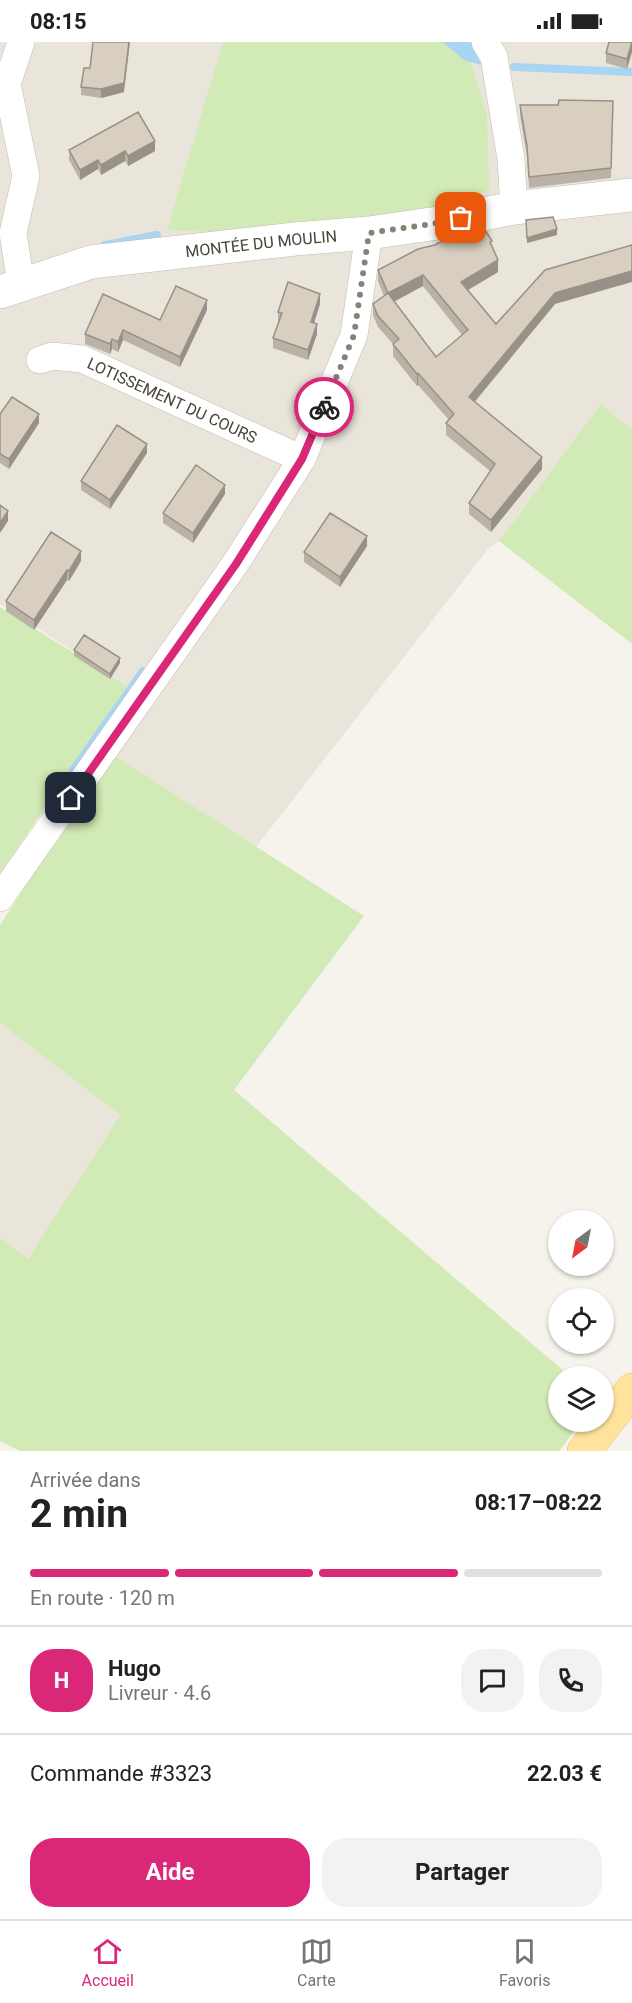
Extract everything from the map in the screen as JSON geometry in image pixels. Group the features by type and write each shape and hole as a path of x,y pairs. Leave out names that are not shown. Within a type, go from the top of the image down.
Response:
{"main road":[{"path":"584,1451 632,1390"}],"street":[{"path":"11,288 13,233 26,176 7,84 21,42"},
{"path":"486,42 494,57 511,159 514,208"},
{"name":"MONTÉE DU MOULIN","path":"11,288 91,262 369,233 438,223 514,208 632,195"},
{"path":"0,898 236,564 302,459 354,335 369,233"},
{"name":"LOTISSEMENT DU COURS","path":"40,360 51,356 82,359 302,459"}],"shaded area":[{"path":"0,42 632,42 632,430 601,405 499,541 488,549 256,847 90,740 127,686 0,604"},
{"path":"0,1023 120,1115 28,1260 0,1238"}],"green space":[{"path":"223,42 465,42 487,115 489,191 372,225 261,234 167,230"},
{"path":"601,404 632,430 632,644 499,541"},
{"path":"0,607 127,686 0,874"},
{"path":"112,754 364,916 234,1090 558,1366 548,1366 548,1432 573,1432 559,1451 20,1451 0,1441 0,1238 28,1259 120,1115 0,1023 0,925"}],"water":[{"path":"443,42 470,42 475,47 481,65 464,60"}],"building":[{"path":"93,42 129,42 124,83 101,89 81,87 84,68 90,68"},
{"path":"609,42 632,42 627,59 606,53"},
{"path":"559,100 613,101 611,168 529,177 527,146 520,105 558,105"},
{"path":"138,112 155,141 128,156 125,151 101,165 98,160 80,170 69,150"},
{"path":"553,217 557,229 527,238 526,220"},
{"path":"480,222 492,241 490,242 498,260 461,282 496,324 545,270 632,245 632,271 555,293 469,397 542,457 491,520 469,503 495,464 446,423 454,414 393,344 399,339 378,316 373,304 388,293 378,270 418,249 435,245","holes":["423,275 468,330 436,357 388,293"]},
{"path":"288,282 320,294 311,322 317,324 308,350 273,338 282,313 278,312"},
{"path":"176,286 207,300 180,357 123,330 118,342 112,339 110,344 85,334 103,294 160,320"},
{"path":"12,397 39,414 9,459 0,454 0,414"},
{"path":"117,425 147,444 110,500 81,481"},
{"path":"196,465 225,485 193,533 163,513"},
{"path":"0,505 8,511 0,523"},
{"path":"330,513 367,536 340,577 304,552"},
{"path":"51,532 81,551 34,620 6,601"},
{"path":"84,635 120,658 110,674 74,650"}],"waterway":[{"path":"514,67 632,72"},
{"path":"105,245 157,235"},
{"path":"73,770 143,671"}],"way so far":[{"path":"324,407 354,335 369,233 461,218"}],"route":[{"path":"71,798 236,564 302,459 324,407"}]}
